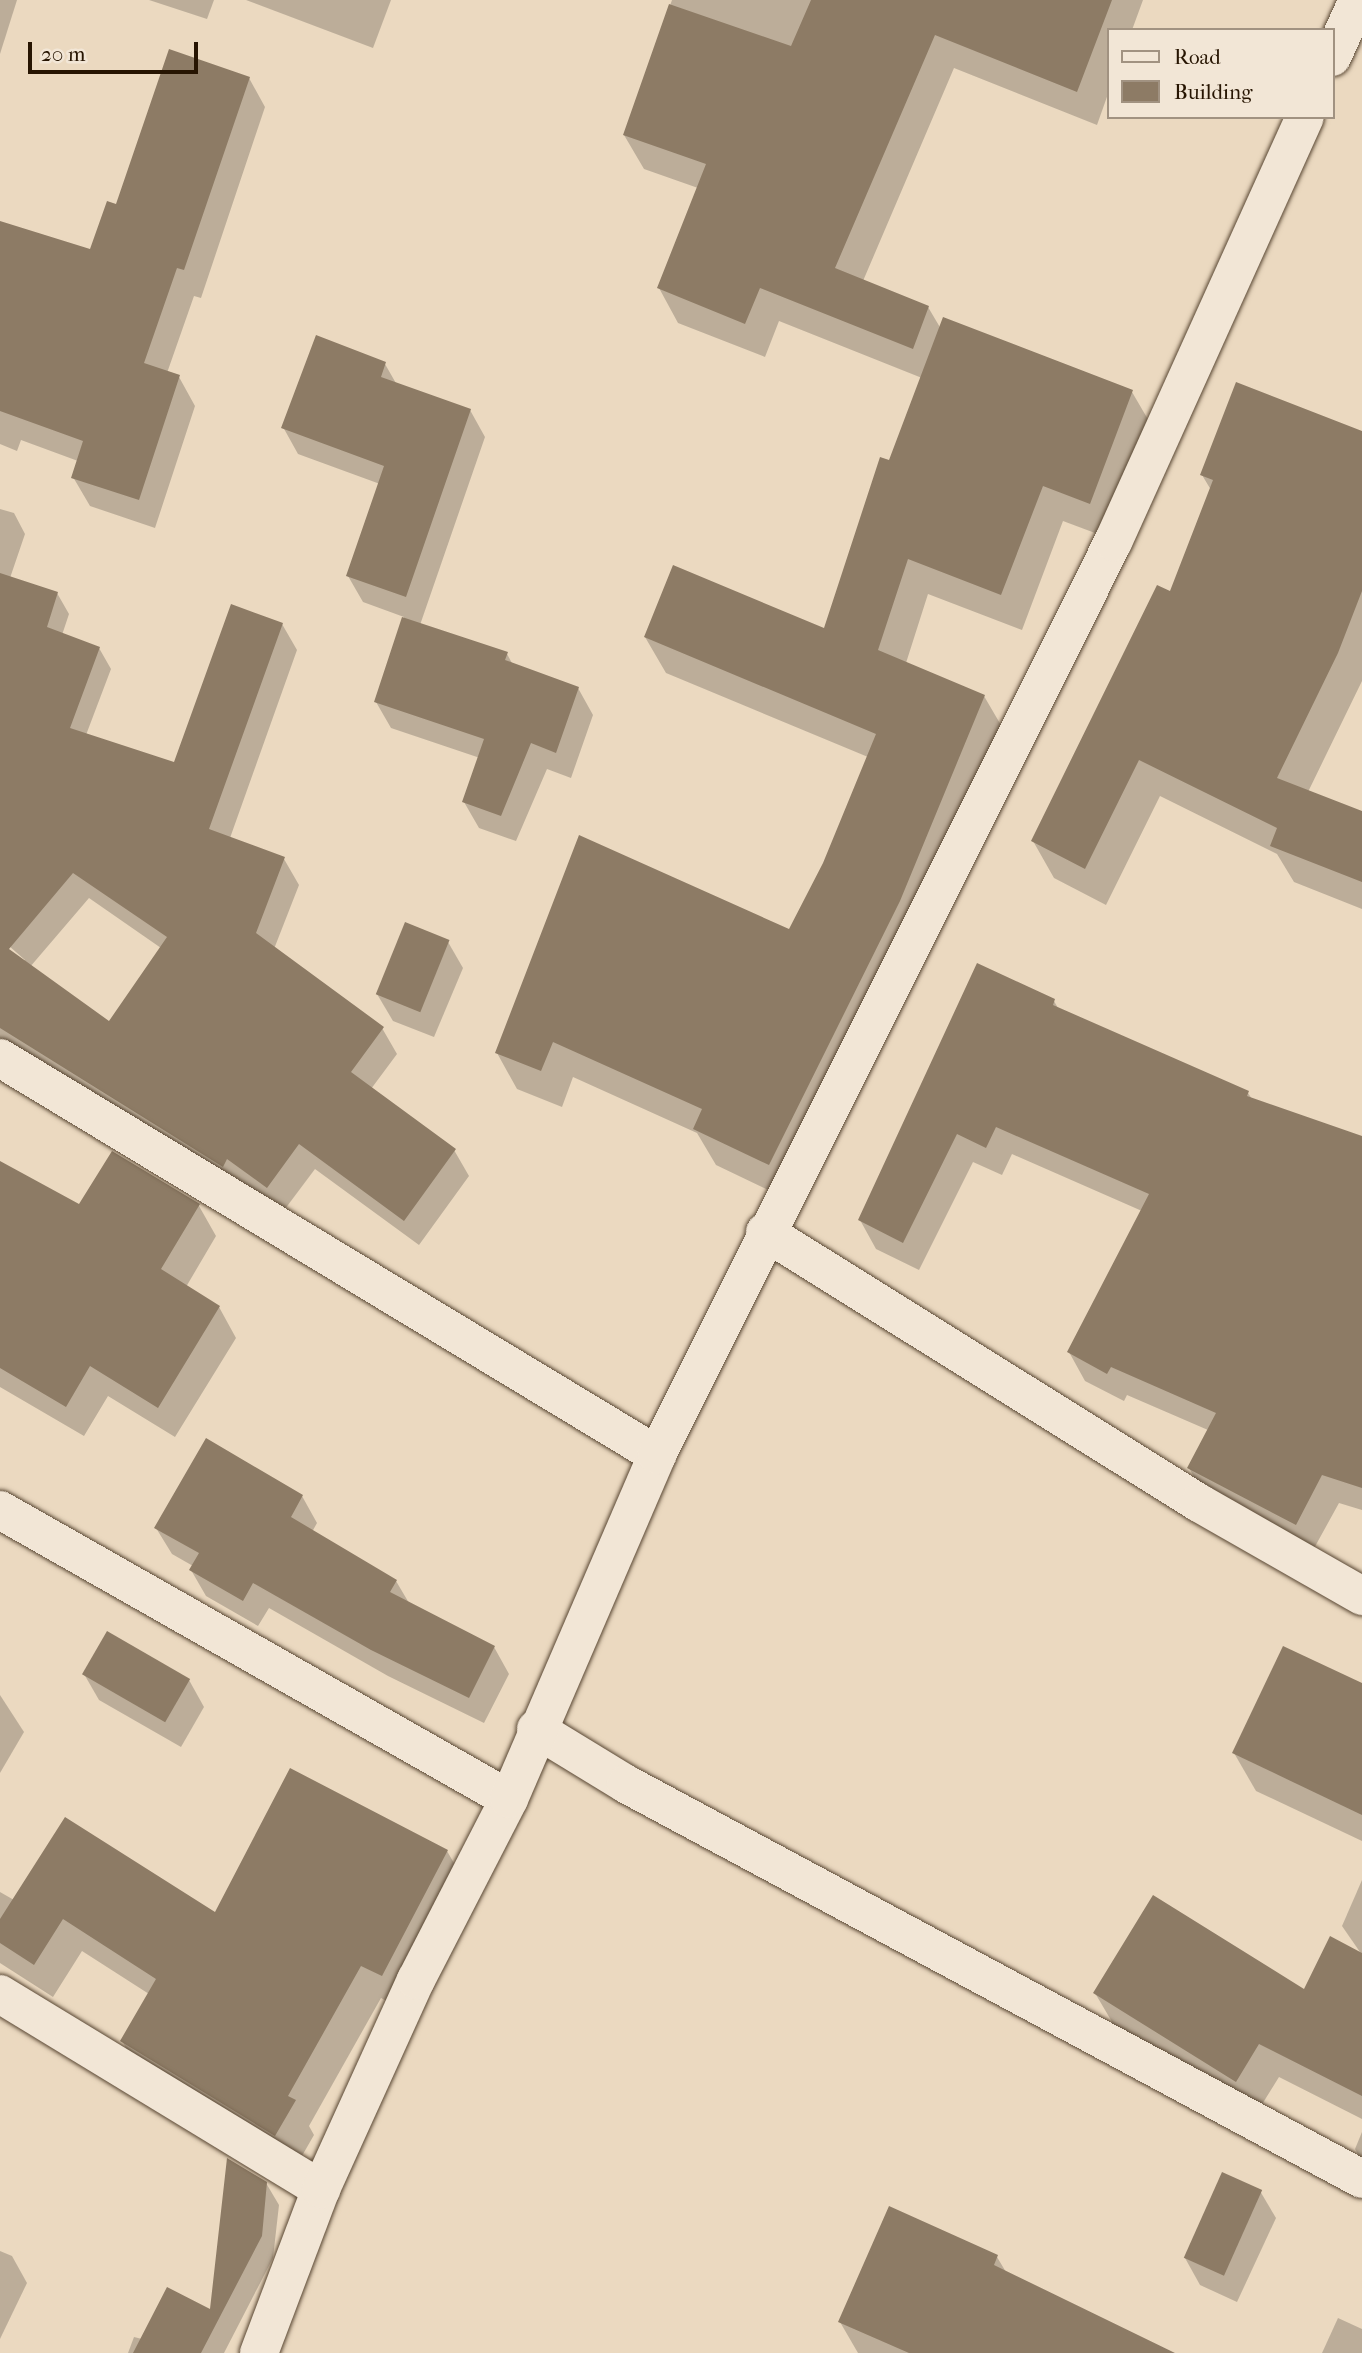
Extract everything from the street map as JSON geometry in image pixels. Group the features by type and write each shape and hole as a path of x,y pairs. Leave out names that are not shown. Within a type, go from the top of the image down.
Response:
{"street":[{"path":"1334,53 1358,0"},
{"path":"259,2353 321,2189 416,1980 509,1799 536,1729 657,1455 765,1232 1113,542 1304,119"},
{"path":"0,1058 657,1455"},
{"path":"765,1232 1199,1503 1362,1596"},
{"path":"0,1510 509,1799"},
{"path":"536,1729 625,1784 1362,2179"},
{"path":"0,1994 321,2189"}],"building":[{"path":"811,0 1112,0 1077,92 935,35 835,268 929,306 913,349 760,288 745,324 657,288 706,164 623,135 669,4 791,46"},
{"path":"169,49 250,77 184,270 177,268 144,363 180,375 139,500 71,478 83,441 0,411 0,221 90,249 107,201 116,204"},
{"path":"943,317 1133,390 1090,504 1043,486 1001,595 908,559 878,650 985,695 900,901 769,1165 693,1129 702,1109 553,1042 541,1071 495,1053 579,835 789,929 823,863 876,734 644,637 673,565 824,628 880,457 889,460"},
{"path":"316,335 386,362 381,377 471,409 406,597 346,576 384,466 281,428"},
{"path":"1236,382 1362,431 1362,591 1338,653 1277,778 1362,811 1362,882 1270,846 1277,828 1139,760 1085,869 1031,841 1157,585 1170,591 1213,480 1200,475"},
{"path":"0,573 58,592 47,627 100,647 70,728 174,762 231,604 283,623 209,829 285,857 256,933 384,1027 351,1072 456,1149 404,1221 299,1144 267,1188 227,1159 223,1167 0,1028","holes":["73,873 167,937 109,1021 9,949"]},
{"path":"402,617 508,652 505,660 579,687 556,753 531,743 501,816 462,802 484,739 374,702"},
{"path":"405,922 450,940 420,1012 376,994"},
{"path":"977,963 1055,999 1053,1005 1249,1091 1247,1096 1362,1136 1362,1488 1322,1475 1296,1525 1187,1468 1216,1413 1111,1367 1107,1374 1067,1352 1149,1194 996,1127 986,1148 957,1134 903,1243 858,1220"},
{"path":"112,1151 200,1204 161,1269 220,1306 158,1408 90,1366 66,1407 0,1368 0,1161 79,1204"},
{"path":"206,1438 303,1495 291,1517 397,1580 390,1592 495,1646 469,1698 371,1650 253,1583 243,1601 189,1570 199,1553 154,1528"},
{"path":"107,1631 190,1679 165,1722 82,1674"},
{"path":"1283,1646 1362,1683 1362,1815 1232,1753"},
{"path":"290,1768 448,1850 382,1976 361,1966 288,2096 296,2100 275,2136 120,2041 156,1979 63,1919 34,1965 0,1943 0,1919 65,1817 215,1912"},
{"path":"1153,1895 1304,1989 1330,1936 1362,1953 1362,2096 1259,2044 1236,2082 1093,1993"},
{"path":"227,2158 267,2182 262,2236 201,2353 133,2353 167,2287 210,2309"},
{"path":"1222,2172 1262,2190 1224,2276 1184,2258"},
{"path":"889,2206 998,2255 994,2265 1175,2353 909,2353 838,2322"}]}
